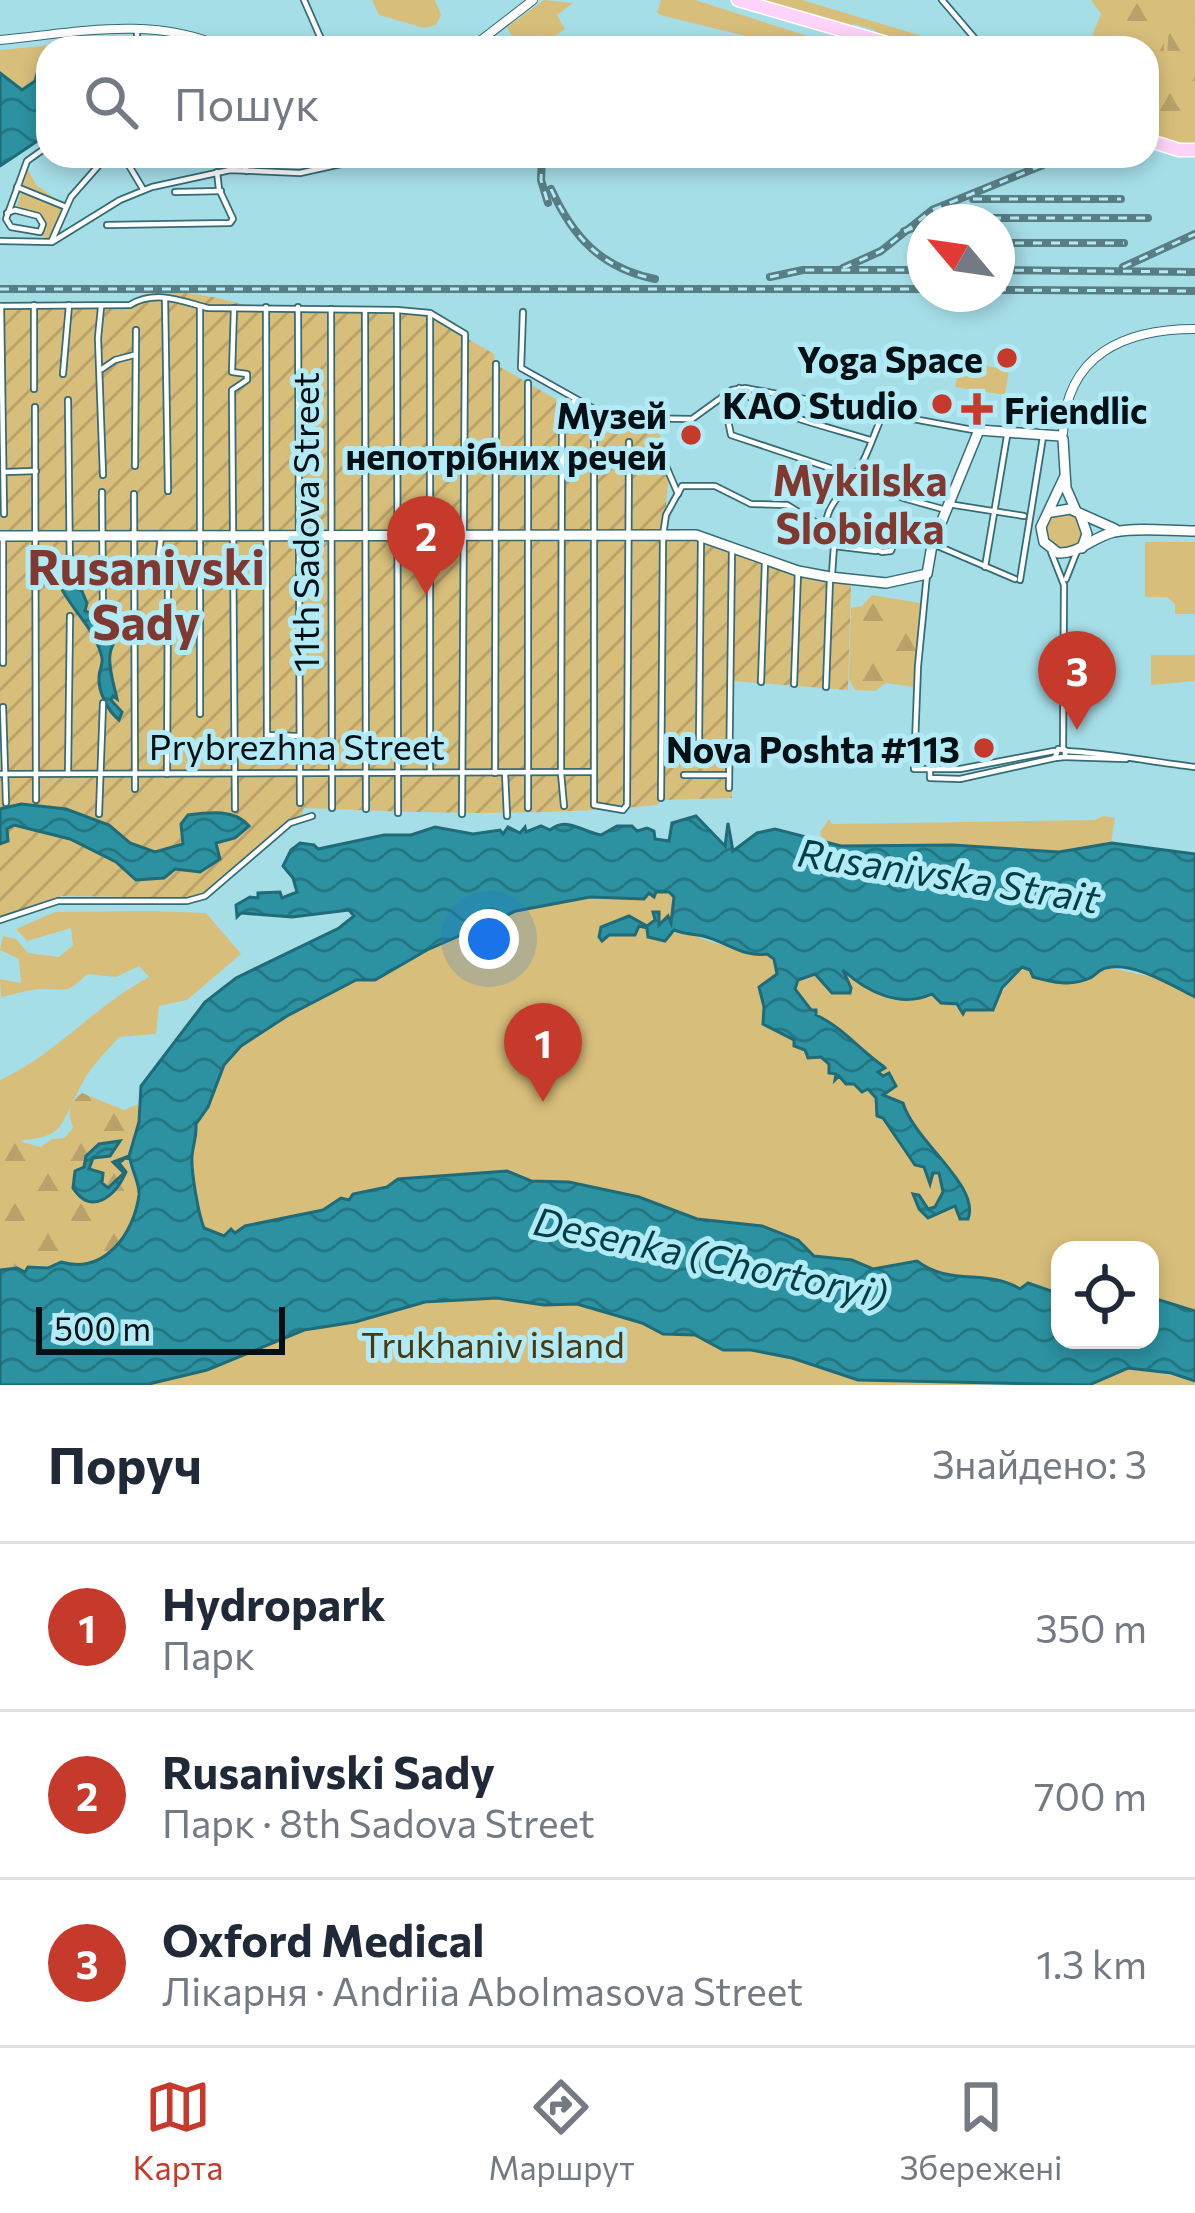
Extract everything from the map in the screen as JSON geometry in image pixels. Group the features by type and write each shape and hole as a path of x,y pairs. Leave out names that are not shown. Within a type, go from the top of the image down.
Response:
{"main road":[{"path":"722,0 841,36"},
{"path":"738,0 862,36"},
{"path":"1159,146 1195,153"},
{"path":"2,536 701,536 798,572 886,583 927,574 932,544 976,431 1008,431 1062,436 1064,478 1087,533 1080,549"},
{"path":"1064,478 1041,527 1046,545 1064,554 1119,531"},
{"path":"1047,516 1058,509 1119,531 1195,531"}],"street":[{"path":"304,0 320,36"},
{"path":"486,36 533,0"},
{"path":"942,0 973,36"},
{"path":"137,28 137,36"},
{"path":"46,36 137,28 193,36"},
{"path":"0,40 36,37"},
{"path":"36,155 27,161 8,213 11,227 40,232 48,243"},
{"path":"48,243 66,206 96,168"},
{"path":"130,168 143,189"},
{"path":"244,168 247,172"},
{"path":"0,241 48,243 143,189 217,172 300,173 323,168"},
{"path":"107,225 225,226 233,219 217,172"},
{"path":"17,187 66,206"},
{"path":"175,192 221,191"},
{"path":"14,197 17,210"},
{"path":"8,213 17,210 42,219 40,232"},
{"path":"4,514 1,306 130,305 145,298 197,303 200,714"},
{"path":"165,298 168,491"},
{"path":"34,305 34,388"},
{"path":"63,374 69,305"},
{"path":"101,305 103,475"},
{"path":"266,307 267,745"},
{"path":"298,307 300,803"},
{"path":"200,308 430,313 465,334 462,814"},
{"path":"234,308 232,372 247,374 248,380 232,390 235,809"},
{"name":"11th Sadova Street","path":"331,308 332,808"},
{"path":"364,309 366,809"},
{"path":"397,310 398,813"},
{"path":"430,313 430,771"},
{"path":"523,313 521,368 575,400 621,418 692,419 739,388 976,431"},
{"path":"1062,436 1072,391 1099,355 1136,334 1195,329"},
{"path":"135,466 136,330"},
{"path":"102,369 135,355"},
{"path":"496,364 496,772"},
{"path":"528,383 528,808"},
{"path":"739,388 768,406 870,440"},
{"path":"723,396 731,435 854,476"},
{"path":"68,400 70,577"},
{"path":"564,806 562,415 575,400"},
{"path":"34,406 36,800"},
{"path":"884,414 854,476 833,500 824,528 828,541 834,546 892,551 900,532 1017,580 1032,524 1033,516 1028,515 1043,434"},
{"path":"985,567 1008,431"},
{"path":"594,433 594,805 623,810 627,805 629,442"},
{"path":"666,466 678,494"},
{"path":"4,472 36,471"},
{"path":"661,798 663,536 668,511 682,486 716,486 749,504 788,505 824,528 882,552"},
{"path":"883,487 903,498 1024,516"},
{"path":"102,492 103,614"},
{"path":"134,494 135,789"},
{"path":"1032,524 1047,516"},
{"path":"2,536 3,663"},
{"path":"161,536 158,562 168,577 167,774"},
{"path":"700,742 701,536"},
{"path":"1029,537 1046,545 1064,585"},
{"path":"826,687 834,546"},
{"path":"729,788 732,547"},
{"path":"1061,753 1064,585 1080,549"},
{"path":"761,682 765,561"},
{"path":"794,684 798,572"},
{"path":"927,574 914,769 960,769 1028,754 1061,753 1195,766"},
{"path":"68,774 70,616"},
{"path":"98,814 103,703"},
{"path":"3,707 6,803"},
{"path":"267,735 299,736"},
{"path":"930,770 930,778 960,779 1061,753"},
{"name":"Prybrezhna Street","path":"2,774 593,772"},
{"path":"505,773 507,816"},
{"path":"684,775 729,775"},
{"path":"0,920 58,901 187,901 205,896 290,823 312,816"}],"green space":[{"path":"372,0 435,0 441,15 436,25 424,28 379,15"},
{"path":"544,0 573,3 557,15 565,29 555,36 512,36 507,27"},
{"path":"661,0 695,0 808,36 745,36 657,13"},
{"path":"759,0 802,0 922,36 878,36 875,30 854,24 848,27"},
{"path":"1091,0 1195,0 1195,146 1159,138 1159,36 1092,36 1101,14"},
{"path":"1114,0 1167,3 1163,61 1183,80 1195,68 1195,134 1185,123 1159,113 1159,36 1135,36 1139,31 1150,33 1152,21 1139,21 1133,36 1121,27"},
{"path":"1170,2 1193,2 1195,64 1182,77 1167,60"},
{"path":"36,47 36,79 22,90 0,73 0,50"},
{"path":"28,169 36,185 65,205 48,240 43,236 43,216 17,206"},
{"name":"Rusanivski Sady","path":"172,291 266,310 427,315 494,354 495,364 604,427 660,426 661,470 669,474 663,538 700,537 851,583 848,690 732,681 732,798 525,813 304,808 302,815 290,819 201,895 62,896 0,916 0,306 126,304 145,294"},
{"path":"960,361 1009,370 1005,395 955,387"},
{"path":"1064,512 1077,518 1083,531 1077,544 1064,550 1051,544 1045,531 1051,518"},
{"path":"1145,542 1195,542 1195,614 1175,614 1175,604 1167,597 1145,597"},
{"path":"872,595 920,603 913,687 886,683 875,691 855,690 849,680 851,608 862,606"},
{"path":"1151,655 1195,655 1195,681 1151,685"},
{"path":"1115,818 1111,843 1059,852 953,845 841,846 823,841 820,832 829,819 832,824 1095,820"},
{"path":"669,892 674,897 674,921 670,924 663,919 661,926 656,920 650,922 649,937 681,933 774,959 777,974 759,994 772,1016 802,1048 825,1060 850,1083 868,1087 904,1150 939,1173 943,1192 935,1207 929,1210 922,1204 919,1209 942,1213 955,1206 940,1155 911,1124 903,1103 882,1094 895,1083 888,1073 883,1077 878,1072 883,1066 812,1009 795,989 798,980 816,974 832,992 852,990 843,970 883,994 932,994 965,1010 996,999 1022,967 1033,977 1062,981 1081,979 1107,967 1169,981 1195,997 1195,1311 1159,1300 1159,1241 1051,1241 1051,1291 1035,1286 1020,1289 934,1273 917,1261 873,1269 852,1260 814,1256 798,1240 751,1224 697,1219 639,1197 569,1182 531,1181 518,1174 398,1179 302,1216 245,1226 229,1234 204,1228 193,1171 196,1124 224,1065 241,1046 356,980 374,980 427,950 515,911 590,897"},
{"path":"55,912 206,913 241,954 187,1000 159,1006 156,1034 119,1037 86,1076 56,1130 38,1138 0,1143 0,1080 149,977 139,966 116,977 87,974 66,989 1,997 0,979 21,983 19,959 0,950 3,936 16,939 28,953 59,957 73,945 71,928 27,941 16,929"},
{"path":"82,1093 124,1110 138,1104 139,1120 128,1158 139,1194 128,1228 106,1254 91,1262 75,1267 38,1265 25,1272 0,1270 0,1132 16,1126 22,1142 41,1147 64,1138 73,1128 72,1104"},
{"name":"Trukhaniv island","path":"497,1298 576,1304 663,1334 695,1335 723,1350 792,1358 858,1380 995,1385 140,1385 202,1372 304,1330 355,1322 404,1306"},
{"path":"1128,1368 1191,1379 1195,1385 1089,1385"}],"water":[{"path":"0,73 22,90 36,78 36,142 0,166"},
{"path":"58,582 79,584 87,603 85,611 98,616 105,640 121,621 130,621 114,643 110,660 117,699 113,696 111,700 122,712 119,720 100,689 99,648"},
{"path":"21,804 66,809 109,825 130,843 155,852 183,844 181,824 188,815 229,814 249,826 235,838 216,843 220,859 200,872 175,869 164,878 136,880 116,862 70,839 14,825 7,829 8,841 0,844 0,809"},
{"path":"696,816 725,846 728,823 733,851 757,833 775,829 841,846 953,845 1059,852 1112,843 1195,854 1195,997 1128,968 1106,968 1069,983 1033,977 1022,967 1002,988 993,1010 965,1010 963,1014 957,1004 941,1003 932,994 909,999 885,996 843,970 850,993 832,993 815,974 798,980 795,989 811,1010 885,1068 878,1072 889,1073 896,1086 883,1095 903,1103 909,1118 965,1192 968,1219 960,1219 955,1206 928,1218 913,1194 928,1209 935,1207 943,1192 939,1173 933,1173 930,1184 924,1167 915,1165 877,1116 876,1098 868,1089 862,1092 839,1076 835,1080 836,1074 829,1073 829,1064 821,1057 808,1058 805,1050 794,1046 794,1040 763,1024 759,987 777,974 774,959 674,930 665,941 648,937 647,928 639,926 635,935 609,935 602,941 599,937 601,927 629,916 647,926 655,920 653,912 659,912 659,925 668,916 671,923 674,897 669,892 656,892 654,897 649,893 644,899 590,897 516,911 427,950 375,980 356,980 241,1046 224,1065 196,1124 193,1171 204,1228 224,1236 231,1229 235,1233 245,1226 323,1210 341,1198 349,1200 353,1194 387,1187 398,1179 507,1171 531,1181 569,1182 639,1197 697,1219 762,1226 798,1240 814,1256 852,1260 873,1269 917,1261 943,1273 995,1279 1020,1289 1028,1283 1051,1291 1051,1349 1159,1349 1159,1300 1195,1311 1195,1381 1128,1368 1089,1385 858,1380 792,1358 723,1350 695,1335 663,1334 577,1304 497,1298 425,1302 355,1322 304,1330 207,1370 149,1384 0,1385 0,1270 25,1272 28,1267 48,1268 61,1262 91,1262 115,1248 131,1223 139,1191 130,1159 119,1163 126,1172 116,1189 95,1202 73,1188 75,1171 84,1167 86,1156 99,1144 120,1141 110,1156 93,1158 89,1169 103,1173 102,1183 108,1188 124,1173 113,1162 129,1156 139,1122 141,1086 205,1002 236,978 339,928 354,916 349,910 292,917 241,913 237,917 236,905 258,898 258,893 280,892 282,898 297,892 283,866 291,850 300,843 318,849 435,827 473,834 500,830 503,834 508,827 520,833 525,827 526,832 569,825 601,835 617,826 632,826 637,831 647,828 654,831 655,839 669,841 672,823"}],"railway":[{"path":"542,168 548,203"},
{"path":"843,268 881,251 932,210 1036,168"},
{"path":"551,189 569,222 591,248 619,267 655,279"},
{"path":"973,199 1121,199"},
{"path":"904,231 947,218 1148,218"},
{"path":"1123,267 1195,234"},
{"path":"1015,243 1124,243"},
{"path":"770,277 803,270 907,270"},
{"path":"1015,270 1195,272"},
{"path":"0,289 907,289"},
{"path":"1015,290 1195,291"}],"place":[{"name":"Yoga Space","path":"1007,358"},
{"name":"KAO Studio","path":"942,404"},
{"name":"Friendlic","path":"977,409"},
{"name":"Музей непотрібних речей","path":"691,435"},
{"name":"Rusanivski Sady","path":"426,595"},
{"name":"Oxford Medical","path":"1077,730"},
{"name":"Nova Poshta #113","path":"984,748"},
{"name":"Hydropark","path":"543,1102"}],"district":[{"name":"Mykilska Slobidka","path":"860,503"},
{"name":"Rusanivski Sady","path":"146,592"}],"water label":[{"name":"Rusanivska Strait","path":"949,874"},
{"name":"Desenka (Chortoryi)","path":"711,1256"}]}
